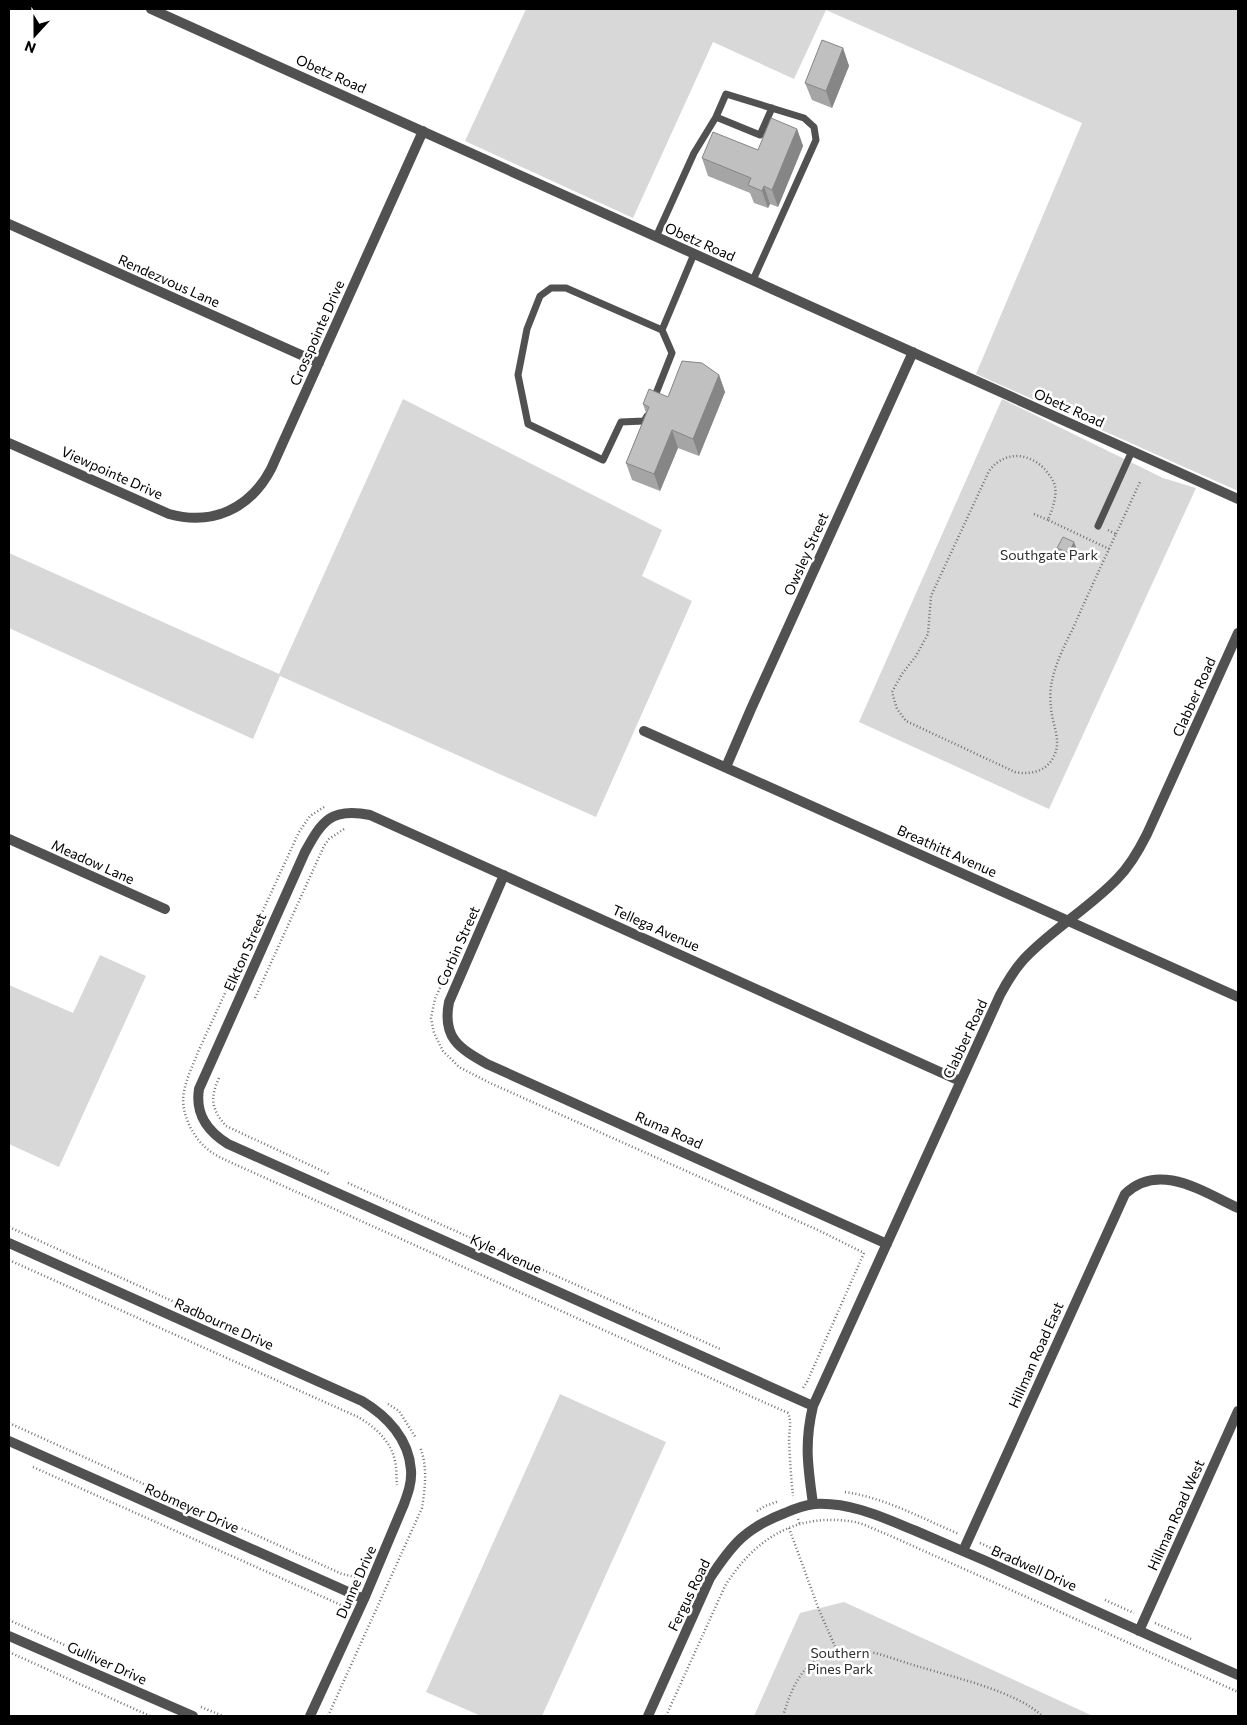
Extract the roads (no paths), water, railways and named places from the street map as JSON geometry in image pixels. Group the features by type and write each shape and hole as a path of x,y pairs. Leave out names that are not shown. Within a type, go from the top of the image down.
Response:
{"street":[{"name":"Obetz Road","path":"151,9 1238,499"},
{"name":"Crosspointe Drive","path":"206,518 228,512 240,506 253,496 266,479 424,131"},
{"name":"Rendezvous Lane","path":"9,224 319,363"},
{"name":"Owsley Street","path":"726,767 913,352"},
{"name":"Viewpointe Drive","path":"9,442 168,514 193,519 206,518"},
{"name":"Clabber Road","path":"813,1504 806,1458 812,1406 1000,995 1012,974 1027,955 1118,878 1136,855 1238,633"},
{"name":"Breathitt Avenue","path":"644,731 1238,997"},
{"name":"Tellega Avenue","path":"338,815 348,812 370,815 960,1081"},
{"name":"Elkton Street","path":"199,1113 198,1096 202,1080 305,852 317,830 326,821 338,815"},
{"name":"Meadow Lane","path":"9,839 165,909"},
{"name":"Corbin Street","path":"449,1030 446,1021 450,997 504,874"},
{"name":"Ruma Road","path":"449,1030 455,1042 465,1051 487,1064 887,1244"},
{"name":"Kyle Avenue","path":"199,1113 210,1132 228,1144 812,1406"},
{"name":"Hillman Road East","path":"963,1551 1125,1194 1134,1185 1146,1180 1164,1179 1181,1182 1238,1208"},
{"name":"Radbourne Drive","path":"9,1243 362,1401 378,1411 390,1423 402,1440 408,1455"},
{"name":"Hillman Road West","path":"1139,1631 1238,1411"},
{"name":"Robmeyer Drive","path":"9,1441 364,1599"},
{"name":"Dunne Drive","path":"310,1716 399,1519 410,1488 412,1472 408,1455"},
{"name":"Fergus Road","path":"648,1716 710,1578 722,1560 752,1528 768,1519 813,1504"},
{"name":"Bradwell Drive","path":"813,1504 831,1504 864,1510 963,1551 1238,1675"},
{"name":"Gulliver Drive","path":"9,1636 193,1716"}],"lane":[{"path":"656,237 694,153 716,118 726,94 804,118 814,127 816,140 752,280"},
{"path":"716,118 760,135 772,108"},
{"path":"662,330 694,254"},
{"path":"648,413 644,421 621,422 603,460 528,424 518,375 527,329 540,296 552,288 566,288 662,330 672,353 652,404"},
{"path":"1098,526 1132,451"}],"park label":[{"name":"Southgate Park","path":"1049,555"},
{"name":"Southern Pines Park","path":"840,1662"}]}
